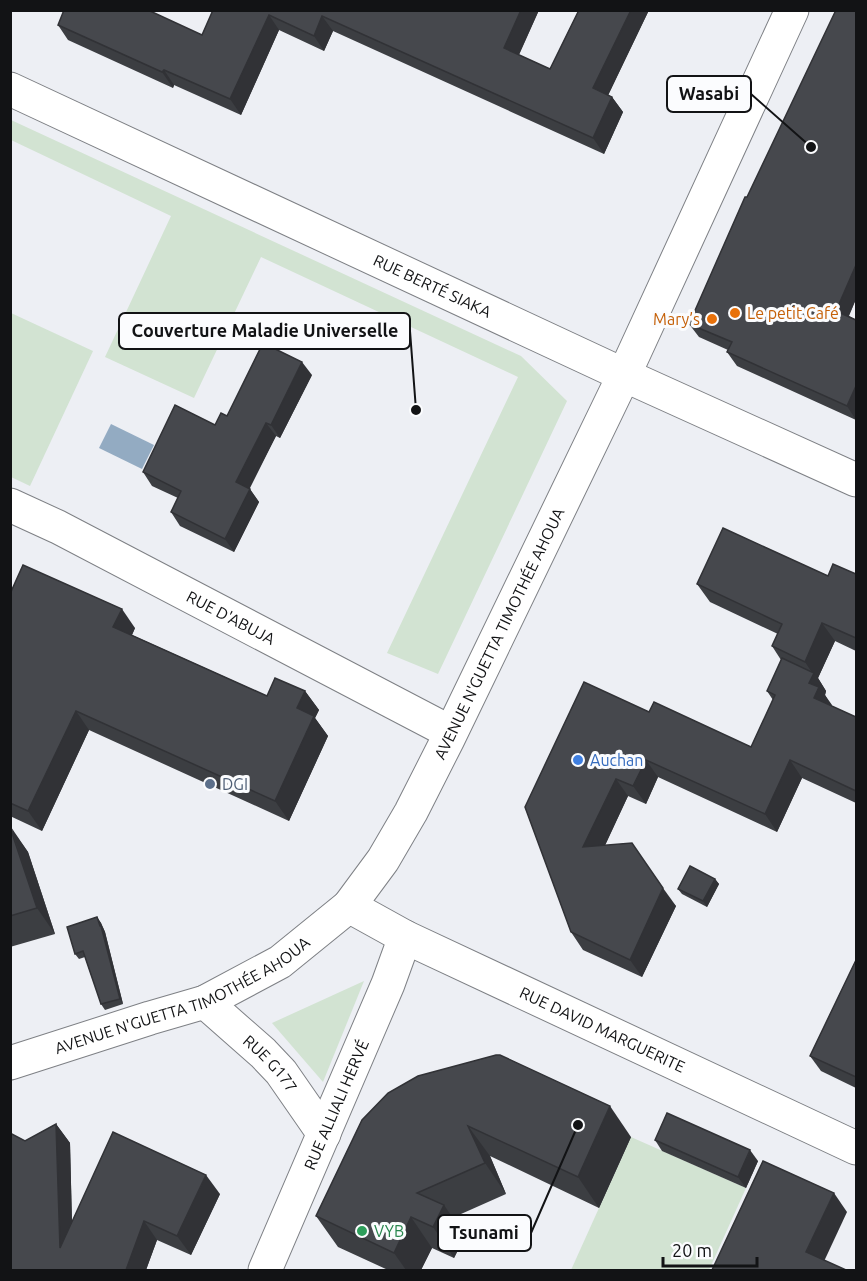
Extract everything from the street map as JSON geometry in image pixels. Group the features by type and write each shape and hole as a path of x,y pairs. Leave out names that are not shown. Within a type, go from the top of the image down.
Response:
{"street":[{"name":"AVENUE N'GUETTA TIMOTHÉE AHOUA","path":"10,1063 205,1002 280,962 349,906 383,860 411,812 624,375 792,10"},
{"name":"RUE BERTÉ SIAKA","path":"10,89 624,375 856,480"},
{"name":"RUE D'ABUJA","path":"10,505 58,527 450,732"},
{"name":"RUE DAVID MARGUERITE","path":"349,906 405,937 856,1148"},
{"name":"RUE ALLIALI HERVÉ","path":"265,1270 388,984 405,937"},
{"name":"RUE G177","path":"205,1002 281,1072 324,1134"}],"green space":[{"path":"11,120 521,356 567,401 438,674 387,653 518,377 261,257 194,398 105,357 171,216 11,140"},
{"path":"11,313 93,351 30,486 11,477"},
{"path":"364,981 323,1082 272,1023"},
{"path":"631,1137 746,1188 709,1270 571,1270"}],"water":[{"path":"111,424 154,445 142,469 99,448"}],"building":[{"path":"64,10 148,10 202,35 213,10 521,10 504,48 550,69 579,10 631,10 593,88 612,97 593,138 322,16 314,36 269,15 230,99 164,70 162,72 58,25"},
{"path":"836,10 856,10 856,265 836,311 856,320 856,386 847,406 727,352 732,342 689,324 745,197"},
{"path":"263,343 302,362 271,425 266,423 236,482 250,489 225,539 171,512 181,491 143,472 175,405 215,425 221,413 227,416"},
{"path":"723,528 828,576 833,564 856,574 856,638 822,623 805,662 772,646 782,624 697,584"},
{"path":"23,565 122,609 113,627 267,696 275,678 305,691 297,708 314,716 275,801 76,711 28,811 10,803 10,594"},
{"path":"782,658 814,673 809,683 819,687 814,698 856,717 856,791 790,760 765,814 646,760 633,786 616,779 583,847 632,843 663,888 630,960 571,932 525,807 584,682 649,712 654,702 751,747 775,695 767,691"},
{"path":"10,827 37,908 10,916"},
{"path":"690,866 715,879 703,901 678,889"},
{"path":"97,917 120,999 101,1004 83,951 75,954 67,927"},
{"path":"856,960 856,1077 810,1056"},
{"path":"496,1055 610,1106 578,1177 468,1126 485,1163 417,1193 444,1205 433,1227 411,1217 394,1253 316,1216 362,1120 388,1093 418,1076"},
{"path":"667,1113 750,1150 738,1177 655,1140"},
{"path":"56,1124 60,1248 113,1132 206,1175 177,1236 144,1221 126,1270 10,1270 10,1133 25,1141"},
{"path":"763,1161 834,1193 806,1252 846,1270 712,1270"}],"place":[{"name":"Wasabi","path":"811,147"},
{"name":"Le petit Café","path":"735,313"},
{"name":"Mary’s","path":"712,319"},
{"name":"Couverture Maladie Universelle","path":"416,410"},
{"name":"Auchan","path":"578,760"},
{"name":"DGI","path":"210,784"},
{"name":"Tsunami","path":"578,1125"},
{"name":"VYB","path":"362,1231"}]}
